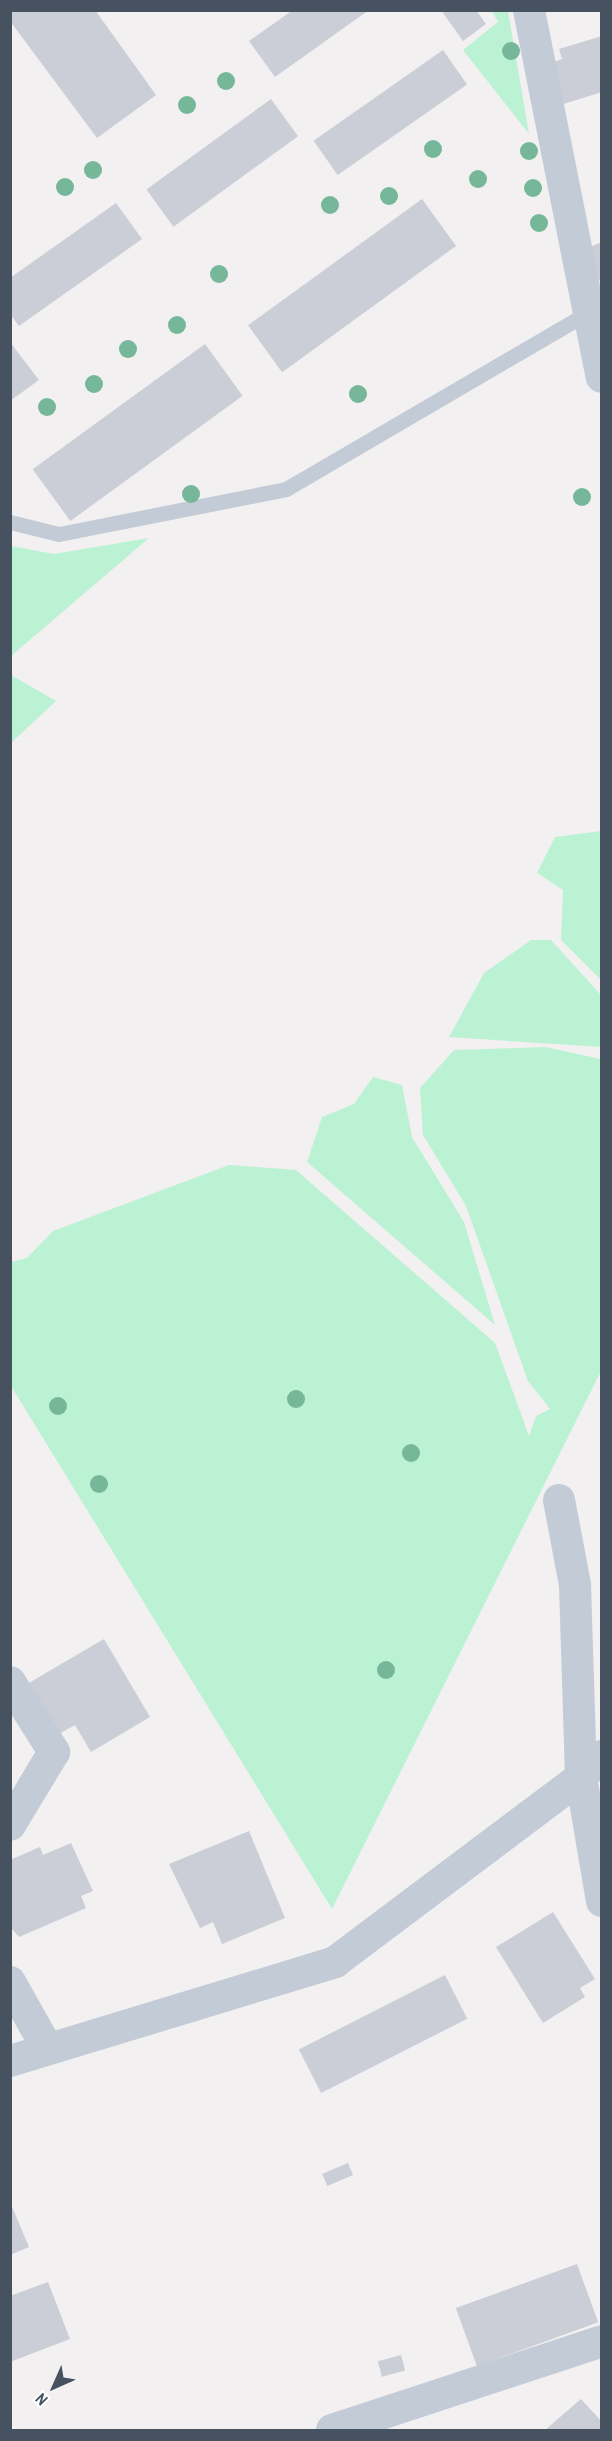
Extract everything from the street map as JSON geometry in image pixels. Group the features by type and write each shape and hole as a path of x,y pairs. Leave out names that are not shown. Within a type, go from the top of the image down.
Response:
{"street":[{"path":"529,10 602,377"},
{"path":"559,1500 575,1585 602,1901"},
{"path":"10,1682 54,1752 10,1825"},
{"path":"10,2061 335,1962 591,1766"},
{"path":"10,1982 47,2048"},
{"path":"332,2430 602,2341"}],"lane":[{"path":"10,522 59,534 286,489 589,312"}],"green space":[{"path":"492,11 508,11 529,134 463,50 498,22"},
{"path":"149,538 11,656 11,546 54,554"},
{"path":"11,675 56,701 11,743"},
{"path":"602,831 601,980 561,940 563,890 537,873 555,837"},
{"path":"531,940 551,940 601,995 601,1047 449,1037 484,973"},
{"path":"545,1047 601,1059 601,1371 332,1909 11,1386 11,1262 27,1258 53,1231 229,1165 296,1170 495,1343 529,1436 536,1416 550,1409 528,1381 466,1206 423,1135 420,1088 454,1050"},
{"path":"373,1077 402,1085 412,1137 464,1222 495,1325 307,1162 322,1117 354,1104"}],"building":[{"path":"10,10 95,10 156,95 97,138 10,21"},
{"path":"293,10 369,10 275,77 249,41"},
{"path":"441,10 476,10 486,24 463,41"},
{"path":"602,36 602,92 557,106 544,65 562,59 559,49"},
{"path":"443,50 467,84 338,175 314,141"},
{"path":"271,99 298,136 173,227 146,190"},
{"path":"422,199 456,246 282,372 248,325"},
{"path":"116,203 142,239 19,326 10,314 10,278"},
{"path":"602,242 602,286 585,249"},
{"path":"10,342 39,380 10,401"},
{"path":"205,344 243,396 70,521 33,469"},
{"path":"104,1639 150,1717 91,1752 75,1725 57,1735 27,1684"},
{"path":"249,1831 285,1918 222,1944 213,1922 200,1928 169,1864"},
{"path":"71,1843 93,1891 81,1896 86,1908 19,1937 10,1927 10,1860 40,1847 43,1855"},
{"path":"553,1912 595,1979 580,1988 585,1997 543,2023 496,1947"},
{"path":"445,1975 467,2019 321,2093 299,2049"},
{"path":"348,2163 353,2175 327,2186 322,2174"},
{"path":"10,2202 29,2247 10,2255"},
{"path":"577,2264 598,2322 477,2366 456,2308"},
{"path":"48,2282 70,2339 10,2362 10,2296"},
{"path":"401,2355 405,2370 382,2377 378,2361"},
{"path":"581,2399 602,2422 602,2430 545,2430"}]}
